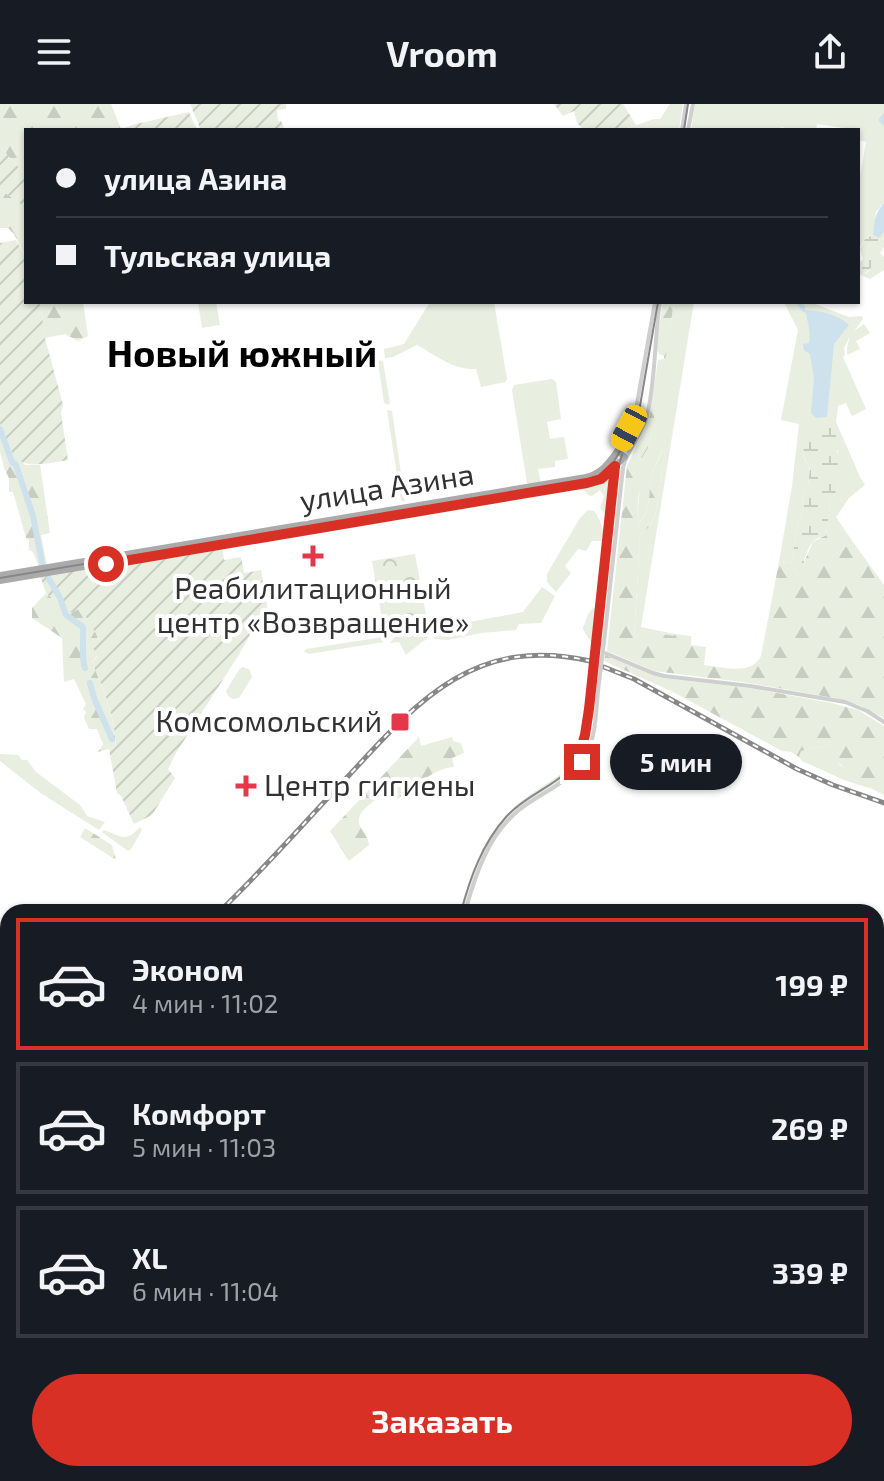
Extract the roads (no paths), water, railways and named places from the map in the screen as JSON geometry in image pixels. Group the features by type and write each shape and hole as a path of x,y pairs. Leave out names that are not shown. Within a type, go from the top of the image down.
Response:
{"main road":[{"path":"617,451 625,457"},
{"name":"улица Азина","path":"0,578 586,477 604,468 617,451"},
{"name":"улица Азина","path":"0,578 587,483 601,479 625,457"}],"street":[{"path":"682,128 686,104"},
{"path":"688,128 693,104"},
{"name":"улица Азина","path":"617,451 634,418 658,304"},
{"name":"улица Азина","path":"625,457 646,418 654,373 658,304"},
{"path":"646,353 654,354"},
{"path":"575,769 585,735 591,690 617,451"},
{"path":"467,904 478,869 502,828 518,810 564,780 586,757 598,691 625,457"},
{"path":"605,653 664,676 845,702 884,722"}],"water":[{"path":"884,203 884,232 879,238 873,235 874,226"},
{"path":"797,304 802,304 805,310 840,318 849,325 834,344 827,417 816,418 811,413 814,378 810,354 804,350 803,344 809,343 810,335 806,313"}],"waterway":[{"path":"884,117 884,122"},
{"path":"0,429 33,516 42,563"},
{"path":"49,579 66,615 83,627 85,668"},
{"path":"90,683 112,739"}],"tram line":[{"path":"684,128 688,104"},
{"path":"0,578 594,479 610,468 637,423 658,304"},
{"path":"463,904 478,862 498,827 515,808 567,772 582,753 590,723 622,455"}],"railway":[{"path":"227,904 395,727 449,683 479,667 512,658 548,655 590,661"},
{"path":"604,667 634,679 797,769 884,803"}],"place":[{"name":"Реабилитационный центр «Возвращение»","path":"313,556"},
{"name":"Комсомольский","path":"400,722"},
{"name":"Центр гигиены","path":"246,786"}],"district":[{"name":"Новый южный","path":"242,354"}]}
